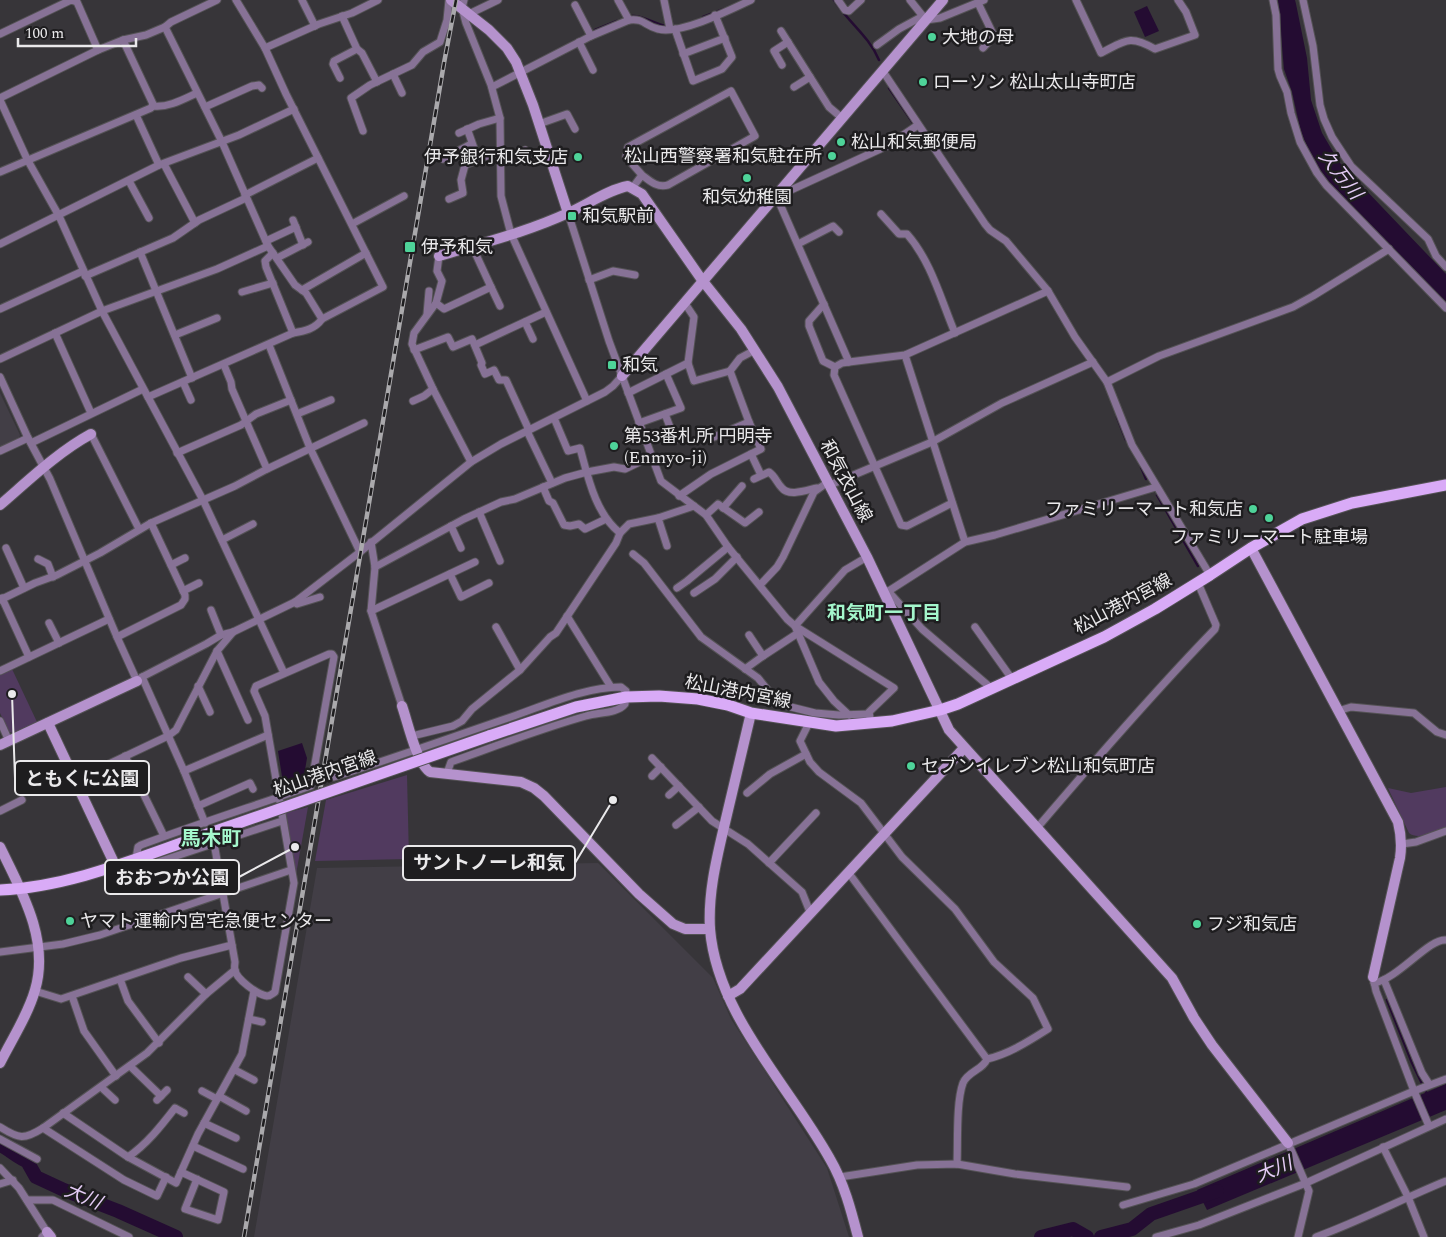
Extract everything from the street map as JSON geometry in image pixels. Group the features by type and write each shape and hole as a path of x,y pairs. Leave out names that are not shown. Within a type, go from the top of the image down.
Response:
{"main road":[{"name":"松山港内宮線","path":"0,890 20,889 64,881 136,858 214,837 489,736 576,707 626,697 659,696 698,699 728,705 751,713 836,726 870,718 892,721 940,710 958,704 1104,636 1198,583 1251,548 1302,520 1352,503 1446,485"}],"street":[{"path":"0,34 71,0 76,2 98,50"},
{"path":"217,0 146,35 123,40 98,50 0,99 27,160 58,216 102,311 203,500 284,673"},
{"path":"148,397 293,333 311,329 322,318 383,287 265,48 236,0"},
{"path":"302,0 315,26"},
{"path":"265,48 378,0"},
{"path":"362,132 351,98 377,82 412,65 423,52 440,42 447,20 450,0 465,7 500,40 512,55 521,72 589,280 661,481 706,515 728,547 797,630 894,688 869,712 870,718 815,713 782,705 758,678 701,637 644,563 633,554"},
{"path":"465,7 498,0"},
{"path":"618,0 629,20"},
{"path":"664,0 672,29 693,81 722,69 732,57 715,16"},
{"path":"492,87 591,36 629,20 639,19 658,29 683,28 751,0"},
{"path":"838,0 845,10 849,10 862,0"},
{"path":"910,0 924,18"},
{"path":"0,721 5,743 140,679 220,635 233,632 295,602 471,462 613,386 842,118 924,18 943,0"},
{"path":"1076,0 1101,53 1129,39 1138,40 1155,49 1195,35 1186,12 1178,0"},
{"path":"1273,0 1276,16 1278,69 1289,99 1291,113 1300,142 1316,172 1326,185 1446,308"},
{"path":"1303,0 1313,46 1320,105 1332,137 1351,166 1428,239 1436,256 1446,268"},
{"path":"877,46 899,28 924,18 940,18 981,1 994,36 983,48"},
{"path":"575,5 591,36"},
{"path":"465,7 466,23 492,87 500,118 501,196 511,234 587,401"},
{"path":"342,16 357,49 362,53 377,82"},
{"path":"165,27 222,142 267,243 295,285 306,293 322,318"},
{"path":"780,31 829,106 842,118"},
{"path":"683,54 725,38"},
{"path":"123,40 153,106"},
{"path":"579,42 593,70"},
{"path":"782,64 774,51 788,42"},
{"path":"340,78 333,64 334,60 357,49"},
{"path":"882,70 985,224 990,230 1006,241 1048,291 1066,322 1107,382 1132,444 1210,575"},
{"path":"393,74 402,93"},
{"path":"794,87 810,77"},
{"path":"204,107 252,86 259,85 262,88"},
{"path":"731,91 755,136 668,184 662,186 653,184 642,175 626,157 628,148 731,91"},
{"path":"0,172 136,115 153,106 159,107 175,102 197,92"},
{"path":"0,244 162,164 222,142 294,109"},
{"path":"539,124 567,114 575,129"},
{"path":"136,115 195,223"},
{"path":"459,133 500,118"},
{"path":"776,195 888,146 918,126"},
{"path":"467,129 478,159"},
{"path":"443,159 471,144"},
{"path":"501,162 525,150"},
{"path":"450,198 463,193 461,180 465,165 501,151"},
{"path":"0,310 84,273 173,238 195,223 318,158"},
{"path":"471,462 412,344 414,333 436,303 442,281 437,271 439,256 511,234 568,213 618,188 633,187 642,175"},
{"path":"129,181 149,218"},
{"name":"和気衣山線","path":"633,187 642,194 702,280 741,329 778,388 826,485 886,592 949,730 1172,978 1194,1018 1212,1045 1289,1145"},
{"path":"776,195 849,362"},
{"path":"352,224 404,196"},
{"path":"881,214 899,234 907,234 916,245 930,272 955,333"},
{"path":"293,220 306,244 265,262 293,333"},
{"path":"798,244 833,226 839,232"},
{"path":"0,360 102,311 217,269 296,227"},
{"path":"472,246 500,306"},
{"path":"1107,382 1159,356 1293,307 1389,248"},
{"path":"140,252 192,378"},
{"path":"302,290 366,252"},
{"path":"589,280 618,270 635,275"},
{"path":"242,292 273,284"},
{"path":"436,303 444,309 491,287"},
{"path":"427,315 429,290"},
{"path":"835,367 842,363 905,355 1048,291"},
{"path":"684,302 694,317 688,363 694,381 730,371 740,358 755,350"},
{"path":"824,304 809,321 809,326 823,361 835,367"},
{"path":"474,345 546,312"},
{"path":"175,335 217,318"},
{"path":"525,322 533,339"},
{"path":"55,333 91,413"},
{"path":"414,350 448,337 453,347 472,339 482,363 480,365 485,374 494,370 499,380 506,380 552,483"},
{"path":"269,345 310,448 360,552"},
{"path":"905,355 965,542"},
{"path":"760,585 783,557 814,492 826,485 932,442 1002,403 1093,362"},
{"path":"628,393 688,363"},
{"path":"224,364 232,389 267,469"},
{"path":"835,367 834,375 901,525 907,526 952,503"},
{"path":"679,496 711,474 761,449 730,371"},
{"path":"639,423 681,408 666,374"},
{"path":"0,377 44,467 116,637 140,679 168,736 205,823"},
{"path":"183,382 191,400"},
{"path":"413,401 424,396 433,388"},
{"path":"0,451 30,440 143,389"},
{"path":"177,453 246,422 256,414 291,400"},
{"path":"297,414 331,400"},
{"path":"665,414 674,440"},
{"path":"554,418 568,451 580,448 599,507 606,519 620,533"},
{"path":"714,437 749,422"},
{"path":"29,657 1,599 85,561 130,537 139,529 151,523 235,486 364,423"},
{"path":"0,505 44,467 81,439 92,434 139,529"},
{"path":"751,454 761,475"},
{"path":"375,567 451,526 501,502 515,499 552,483 587,472 614,467 624,469 652,456"},
{"path":"754,479 770,472 783,490 788,492 826,485"},
{"path":"723,508 742,486"},
{"path":"543,487 549,501 553,504 564,525 578,524 585,530 606,519"},
{"path":"991,688 922,629 886,592 965,542 995,535 1156,487"},
{"path":"706,515 718,504 745,523 759,512"},
{"path":"412,736 458,724 472,709 520,670 550,637 556,633 616,543 620,533 629,524 658,518 694,506"},
{"path":"479,512 500,561"},
{"path":"658,518 667,546"},
{"path":"116,637 182,605 185,600 183,591 151,523"},
{"path":"222,540 254,524"},
{"path":"451,526 461,548"},
{"path":"372,542 375,567 371,611 416,750 425,768 430,772 521,782 534,788 639,894 673,924 685,929 710,929"},
{"path":"677,588 728,547"},
{"path":"6,548 24,588"},
{"path":"1251,548 1398,822 1402,844 1400,858 1373,980 1429,1125"},
{"path":"745,669 797,630 844,570 867,557"},
{"path":"171,565 185,558"},
{"path":"694,593 715,579 737,558"},
{"path":"38,559 48,564 53,577"},
{"path":"371,611 475,562"},
{"path":"450,574 461,597 489,583"},
{"path":"183,591 200,583"},
{"path":"1037,828 1124,726 1215,629 1216,625 1198,583"},
{"path":"295,602 297,604 320,597"},
{"path":"211,610 220,635"},
{"path":"567,616 611,687"},
{"path":"0,671 109,619"},
{"path":"50,623 58,644"},
{"path":"496,627 520,670"},
{"path":"975,627 1012,679"},
{"path":"797,630 819,682 834,701 850,715"},
{"path":"75,780 168,736 176,730 217,651 233,632"},
{"path":"749,635 763,656"},
{"path":"217,651 248,720"},
{"path":"136,858 138,847 141,844 205,823 279,797 311,786 334,657 332,654 256,686 254,691 265,716 279,797 282,821 294,886 275,992 267,996 254,991 238,976 235,970 214,837 282,821"},
{"path":"198,686 210,712"},
{"path":"334,777 566,698 611,687 621,687 626,691 625,704 622,709 564,722 451,762 447,773"},
{"path":"1338,710 1351,707 1414,713 1438,732 1446,735"},
{"path":"751,713 712,887 710,929 719,970 728,996 746,1028 820,1142 840,1177 852,1210 858,1237"},
{"path":"48,723 115,865"},
{"path":"809,723 800,741 810,762 819,772 861,803 902,857 955,908 994,962 1034,998 1048,1029 1026,1043 996,1057 987,1059"},
{"path":"184,771 268,735"},
{"path":"728,996 740,988 964,748"},
{"path":"747,793 776,770 806,754"},
{"path":"125,756 164,836"},
{"path":"652,758 712,821 748,844 802,892 810,912"},
{"path":"652,776 661,767"},
{"path":"198,806 250,783 253,789"},
{"path":"669,795 679,786"},
{"path":"0,811 22,800"},
{"path":"676,825 699,807"},
{"path":"769,863 816,813"},
{"path":"1402,844 1416,842 1446,832"},
{"path":"0,847 20,889 33,923 39,964 35,992 0,1063"},
{"path":"0,952 63,944 100,935 291,870"},
{"path":"848,872 987,1059"},
{"path":"1373,980 1384,980 1405,967 1436,942 1446,940"},
{"path":"35,992 58,999 72,996 181,958 232,945"},
{"path":"0,1127 21,1138 43,1128 130,1066 158,1043 206,994 235,970"},
{"path":"188,977 206,994"},
{"path":"120,979 128,1001 158,1043"},
{"path":"1384,980 1428,1085"},
{"path":"63,1113 128,1157 176,1183 204,1123 235,1070 242,1054 254,991"},
{"path":"72,996 84,1031 116,1076"},
{"path":"249,1019 262,1022"},
{"path":"957,1164 959,1098 964,1081 968,1075 985,1064 987,1059"},
{"path":"130,1066 162,1095"},
{"path":"235,1070 254,1080"},
{"path":"1123,1204 1194,1184 1446,1079"},
{"path":"101,1087 115,1100"},
{"path":"202,1091 246,1111"},
{"path":"128,1157 155,1133 175,1108 184,1113"},
{"path":"1156,1237 1199,1225 1446,1119"},
{"path":"204,1123 236,1138"},
{"path":"43,1128 124,1180 157,1196 166,1177"},
{"path":"0,1139 37,1159"},
{"path":"1289,1145 1309,1191 1298,1237"},
{"path":"193,1146 243,1169"},
{"path":"1383,1147 1408,1197 1424,1237"},
{"path":"840,1177 917,1165 957,1164 1015,1174 1127,1187"},
{"path":"0,1168 13,1180 47,1235"},
{"path":"181,1172 197,1179 224,1192 218,1220 186,1209 197,1179"},
{"path":"0,1184 13,1180"},
{"path":"1316,1237 1446,1182"},
{"path":"27,1200 53,1200 129,1237"}],"shaded area":[{"path":"0,393 20,435 19,439 0,447"},
{"path":"12,669 37,722 13,733 9,732 0,713 0,675"},
{"path":"407,775 409,859 315,861 326,800"},
{"path":"1446,787 1446,827 1422,836 1409,833 1388,788 1411,793"},
{"path":"308,807 295,880 282,814"},
{"path":"598,863 713,978 731,1019 827,1168 849,1237 254,1237 317,868"}],"water":[{"name":"久万川","path":"1278,0 1295,0 1307,58 1311,100 1322,133 1339,162 1446,274 1446,302 1332,187 1313,160 1301,132 1292,92 1284,69"},
{"path":"1147,6 1159,31 1145,37 1134,12"},
{"path":"302,743 307,758 304,776 283,783 278,751"},
{"path":"1446,1084 1446,1110 1207,1210 1197,1190"}],"waterway":[{"path":"834,0 864,36 879,60"},
{"path":"703,17 724,9"},
{"path":"632,16 666,26"},
{"path":"595,30 617,21"},
{"path":"571,43 586,35"},
{"path":"889,88 922,136"},
{"path":"1117,417 1126,440"},
{"path":"1141,467 1146,479"},
{"path":"1157,495 1198,566"},
{"path":"1387,1000 1412,1063 1428,1096"},
{"name":"大川","path":"0,1145 27,1161 36,1177 176,1237"},
{"name":"大川","path":"1101,1237 1132,1229 1151,1214 1217,1191"},
{"name":"大川","path":"1041,1237 1073,1229 1087,1237"}],"railway":[{"path":"244,1237 456,0"}],"place":[{"name":"大地の母","path":"932,37"},
{"name":"ローソン 松山太山寺町店","path":"923,82"},
{"name":"松山和気郵便局","path":"841,142"},
{"name":"松山西警察署和気駐在所","path":"832,156"},
{"name":"伊予銀行和気支店","path":"578,157"},
{"name":"和気幼稚園","path":"747,178"},
{"name":"和気駅前","path":"572,216"},
{"name":"伊予和気","path":"410,247"},
{"name":"和気","path":"612,365"},
{"name":"第53番札所 円明寺 (Enmyo-ji)","path":"614,446"},
{"name":"ファミリーマート和気店","path":"1253,509"},
{"name":"ファミリーマート駐車場","path":"1269,518"},
{"name":"ともくに公園","path":"12,694"},
{"name":"セブンイレブン松山和気町店","path":"911,766"},
{"name":"サントノーレ和気","path":"613,800"},
{"name":"おおつか公園","path":"295,847"},
{"name":"ヤマト運輸内宮宅急便センター","path":"70,921"},
{"name":"フジ和気店","path":"1197,924"}],"district":[{"name":"和気町一丁目","path":"884,613"},
{"name":"馬木町","path":"211,839"}]}
